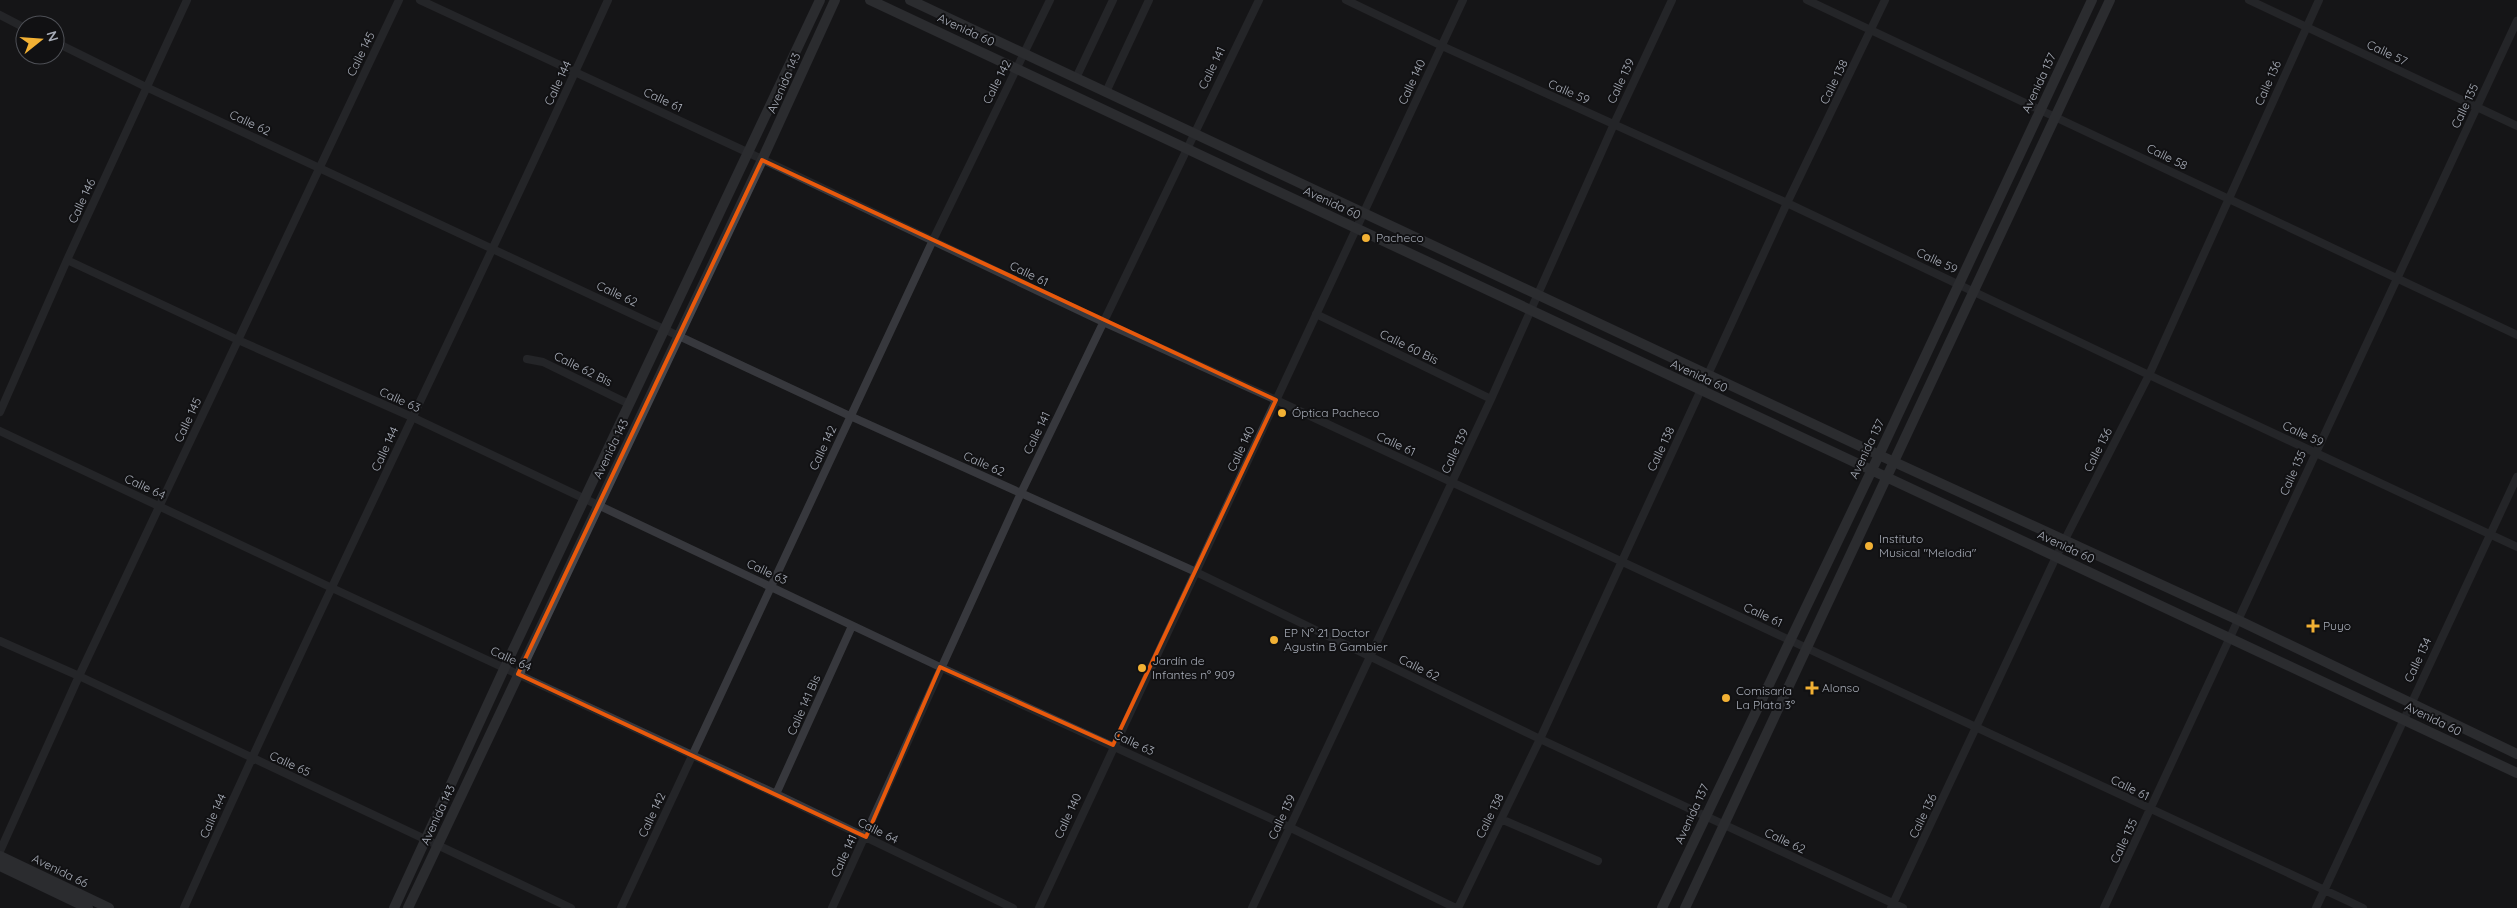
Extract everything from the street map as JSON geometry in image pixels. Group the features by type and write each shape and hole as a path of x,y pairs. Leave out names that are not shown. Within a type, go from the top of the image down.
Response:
{"main road":[{"name":"Avenida 143","path":"394,908 504,669 820,0"},
{"name":"Avenida 143","path":"408,908 762,160 835,0"},
{"name":"Avenida 60","path":"870,0 2517,773"},
{"name":"Avenida 60","path":"910,0 1879,456 2238,620 2517,754"},
{"name":"Avenida 137","path":"1662,908 1879,456 2092,0"},
{"path":"1685,908 2110,0"},
{"name":"Avenida 66","path":"0,856 109,908"},
{"name":"Avenida 66","path":"0,866 88,908"}],"street":[{"name":"Calle 146","path":"0,412 67,260 187,0"},
{"name":"Calle 145","path":"0,851 79,676 399,0"},
{"name":"Calle 61","path":"420,0 749,153 1103,322 1453,482 2363,908"},
{"name":"Calle 144","path":"184,908 251,758 493,249 608,0"},
{"name":"Calle 142","path":"621,908 933,240 1016,67 1026,54 1050,0"},
{"path":"1076,78 1113,0"},
{"path":"1106,92 1149,0"},
{"name":"Calle 141","path":"832,908 866,837 940,668 1021,493 1193,133 1259,0"},
{"name":"Calle 59","path":"1346,0 1442,46 1787,203 2148,375 2517,546"},
{"name":"Calle 140","path":"1039,908 1463,0"},
{"name":"Calle 139","path":"1252,908 1453,482 1614,124 1672,0"},
{"name":"Calle 58","path":"1808,0 2517,335"},
{"name":"Calle 138","path":"1457,908 1540,739 1787,203 1886,0"},
{"name":"Calle 57","path":"2249,0 2517,126"},
{"name":"Calle 136","path":"1892,906 1978,727 2056,557 2148,375 2319,0"},
{"path":"0,15 15,23"},
{"name":"Calle 135","path":"2104,908 2517,21"},
{"name":"Calle 62","path":"65,47 318,168 666,328 679,336 850,416 1196,572 1540,739 1892,906 1903,908"},
{"name":"Calle 63","path":"67,260 238,340 412,417 940,668 1289,827 1457,908"},
{"name":"Calle 60 Bis","path":"1316,314 1491,399"},
{"name":"Calle 62 Bis","path":"527,359 543,362 629,404"},
{"name":"Calle 64","path":"0,431 504,669 776,794 1013,908"},
{"name":"Calle 134","path":"2316,908 2410,702 2517,477"},
{"name":"Calle 141 Bis","path":"776,794 852,626"},
{"name":"Calle 65","path":"0,641 79,676 570,908"},
{"path":"1501,819 1598,861"}],"highlighted area":[{"path":"762,160 1276,400 1113,745 940,667 866,837 518,674"}],"place":[{"name":"Pacheco","path":"1366,238"},
{"name":"Óptica Pacheco","path":"1282,413"},
{"name":"Instituto Musical \"Melodia\"","path":"1869,546"},
{"name":"Puyo","path":"2313,626"},
{"name":"EP N° 21 Doctor Agustin B Gambier","path":"1274,640"},
{"name":"Jardín de Infantes n° 909","path":"1142,668"},
{"name":"Alonso","path":"1812,688"},
{"name":"Comisaría La Plata 3°","path":"1726,698"}]}
